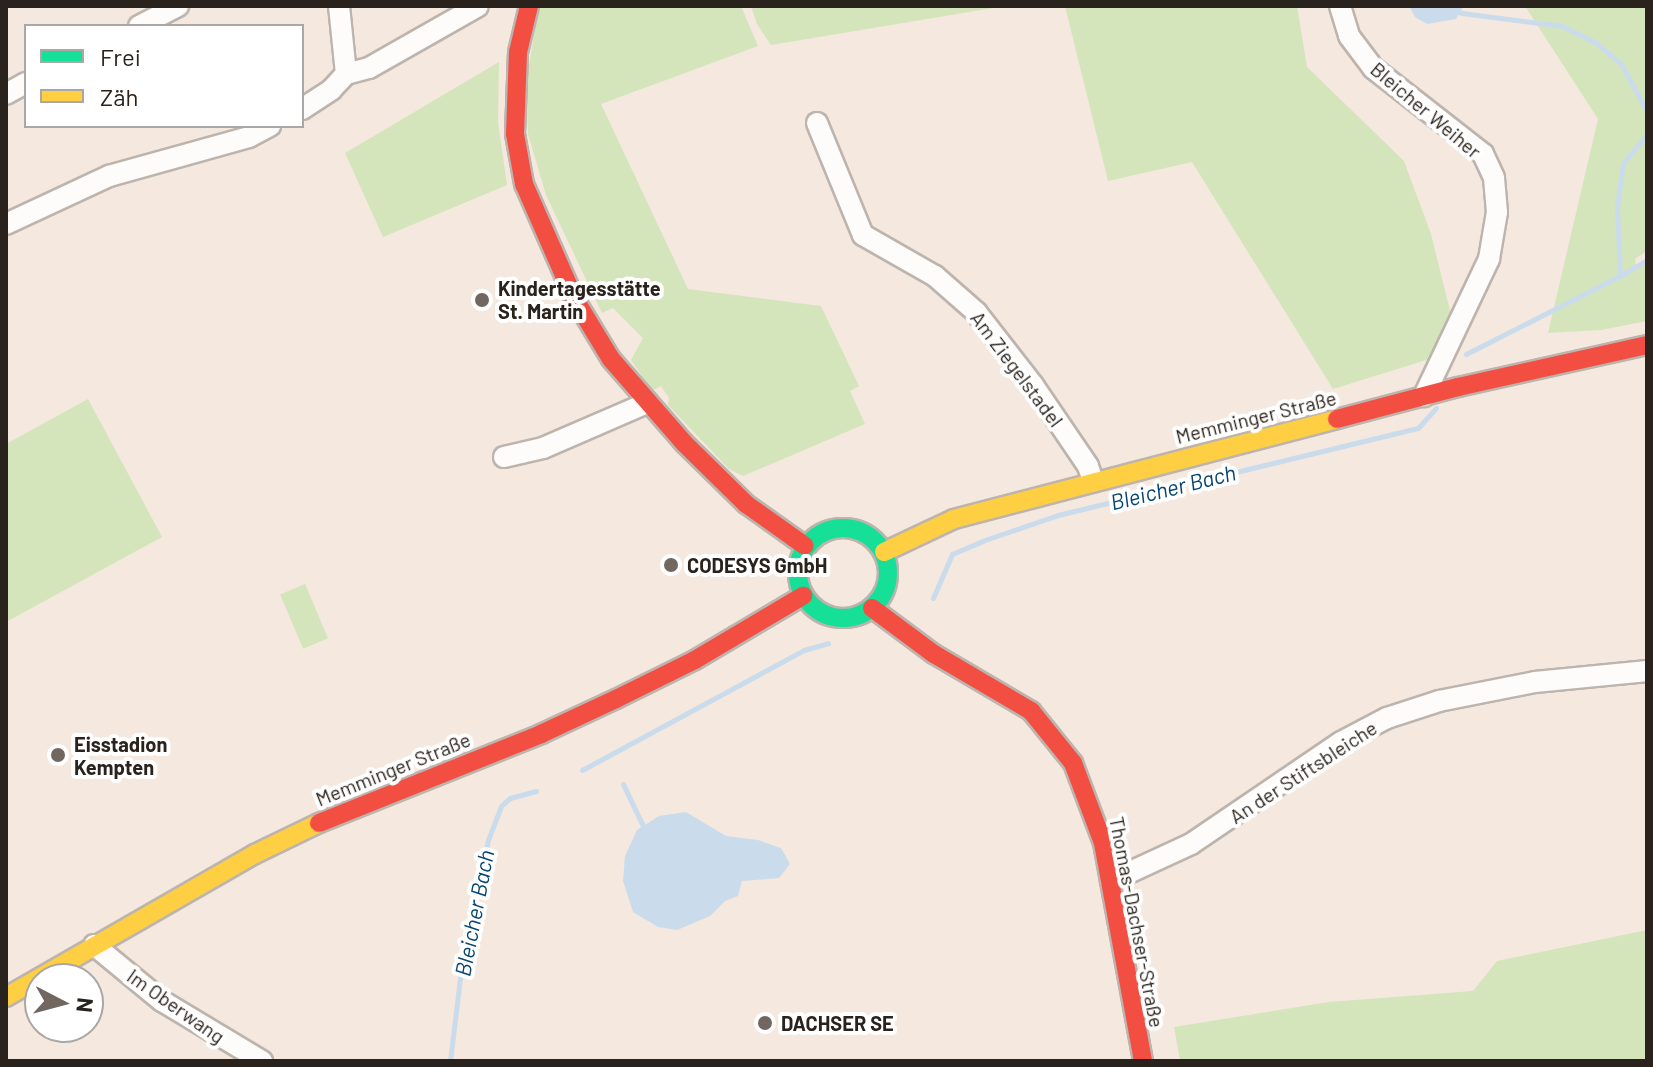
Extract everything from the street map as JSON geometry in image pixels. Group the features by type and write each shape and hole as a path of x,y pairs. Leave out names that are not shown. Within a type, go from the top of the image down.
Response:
{"main road":[{"path":"529,6 518,52 514,97 515,134 524,184 550,246 591,328 611,359 647,403 746,504 805,546"},
{"name":"Memminger Straße","path":"884,552 954,519 1093,481 1424,396 1647,345"},
{"path":"846,527 874,540 884,552 887,582 872,608 858,616 827,616 813,608 803,596 797,571 805,546 817,535 846,527"},
{"name":"Memminger Straße","path":"6,997 255,854 350,808 541,734 616,699 695,660 803,596"},
{"name":"Thomas-Dachser-Straße","path":"872,608 934,654 1031,711 1073,763 1093,811 1111,881 1133,1020 1143,1061"}],"street":[{"path":"143,24 178,6"},
{"path":"339,6 346,74"},
{"path":"304,108 331,90 346,74 369,68 478,6"},
{"name":"Bleicher Weiher","path":"1340,6 1349,36 1373,68 1483,154 1494,178 1497,212 1489,259 1424,396"},
{"path":"6,94 24,84"},
{"name":"Am Ziegelstadel","path":"817,123 863,235 935,276 976,312 1033,385 1088,466 1093,481"},
{"path":"6,224 109,176 249,137 266,128"},
{"path":"504,457 543,448 647,403"},
{"name":"An der Stiftsbleiche","path":"1111,881 1191,844 1341,742 1387,718 1439,701 1535,682 1647,671"},
{"name":"Im Oberwang","path":"94,945 162,1001 262,1061"}],"green space":[{"path":"539,6 741,6 758,46 601,104 688,289 821,306 859,386 850,391 865,424 743,476 729,469 668,405 669,398 661,386 652,391 631,360 643,338 613,308 602,313 546,195 528,134 526,83"},
{"path":"751,6 1005,6 771,45 757,24"},
{"path":"1065,6 1297,6 1307,67 1404,161 1431,234 1452,319 1436,357 1333,389 1192,162 1108,181"},
{"path":"1525,6 1647,6 1647,251 1635,259 1636,266 1647,260 1647,321 1601,330 1548,333 1598,119"},
{"path":"499,62 498,122 507,185 383,237 345,153"},
{"path":"88,399 162,537 6,622 6,444"},
{"path":"305,584 328,638 303,649 280,595"},
{"path":"1647,930 1647,1061 1180,1061 1174,1027 1329,1002 1473,991 1497,961"}],"water":[{"path":"1409,6 1463,7 1456,19 1427,24 1415,17"},
{"path":"686,812 726,836 758,840 781,848 790,864 779,878 742,881 738,896 725,901 710,916 677,930 658,927 633,912 623,881 625,856 637,830 659,816"}],"waterway":[{"name":"Bleicher Bach","path":"1446,6 1462,13 1562,26 1595,42 1621,64 1647,111"},
{"name":"Bleicher Bach","path":"1466,354 1620,276 1617,207 1623,163 1647,134"},
{"path":"1620,276 1647,260"},
{"name":"Bleicher Bach","path":"933,598 952,554 982,541 1058,515 1418,428 1436,408"},
{"name":"Bleicher Bach","path":"582,770 804,650 828,643"},
{"path":"623,784 643,826"},
{"name":"Bleicher Bach","path":"450,1061 464,945 488,840 501,806 510,798 536,791"}],"traffic: fast":[{"path":"843,528 860,531 875,541 885,556 888,573 885,590 875,605 860,615 843,618 826,615 811,605 801,590 798,573 801,556 811,541 826,531 843,528"}],"traffic: slow":[{"path":"884,552 954,519 1337,419"},
{"path":"6,997 255,854 319,823"}],"traffic: jam":[{"path":"529,6 518,52 515,134 524,184 574,298 611,359 684,443 746,504 805,546"},
{"path":"1337,419 1458,387 1647,345"},
{"path":"319,823 541,734 616,699 695,660 803,596"},
{"path":"872,608 934,654 1031,711 1073,763 1103,843 1143,1061"}],"place":[{"name":"Kindertagesstätte St. Martin","path":"482,300"},
{"name":"CODESYS GmbH","path":"671,565"},
{"name":"Eisstadion Kempten","path":"58,755"},
{"name":"DACHSER SE","path":"765,1023"}]}
